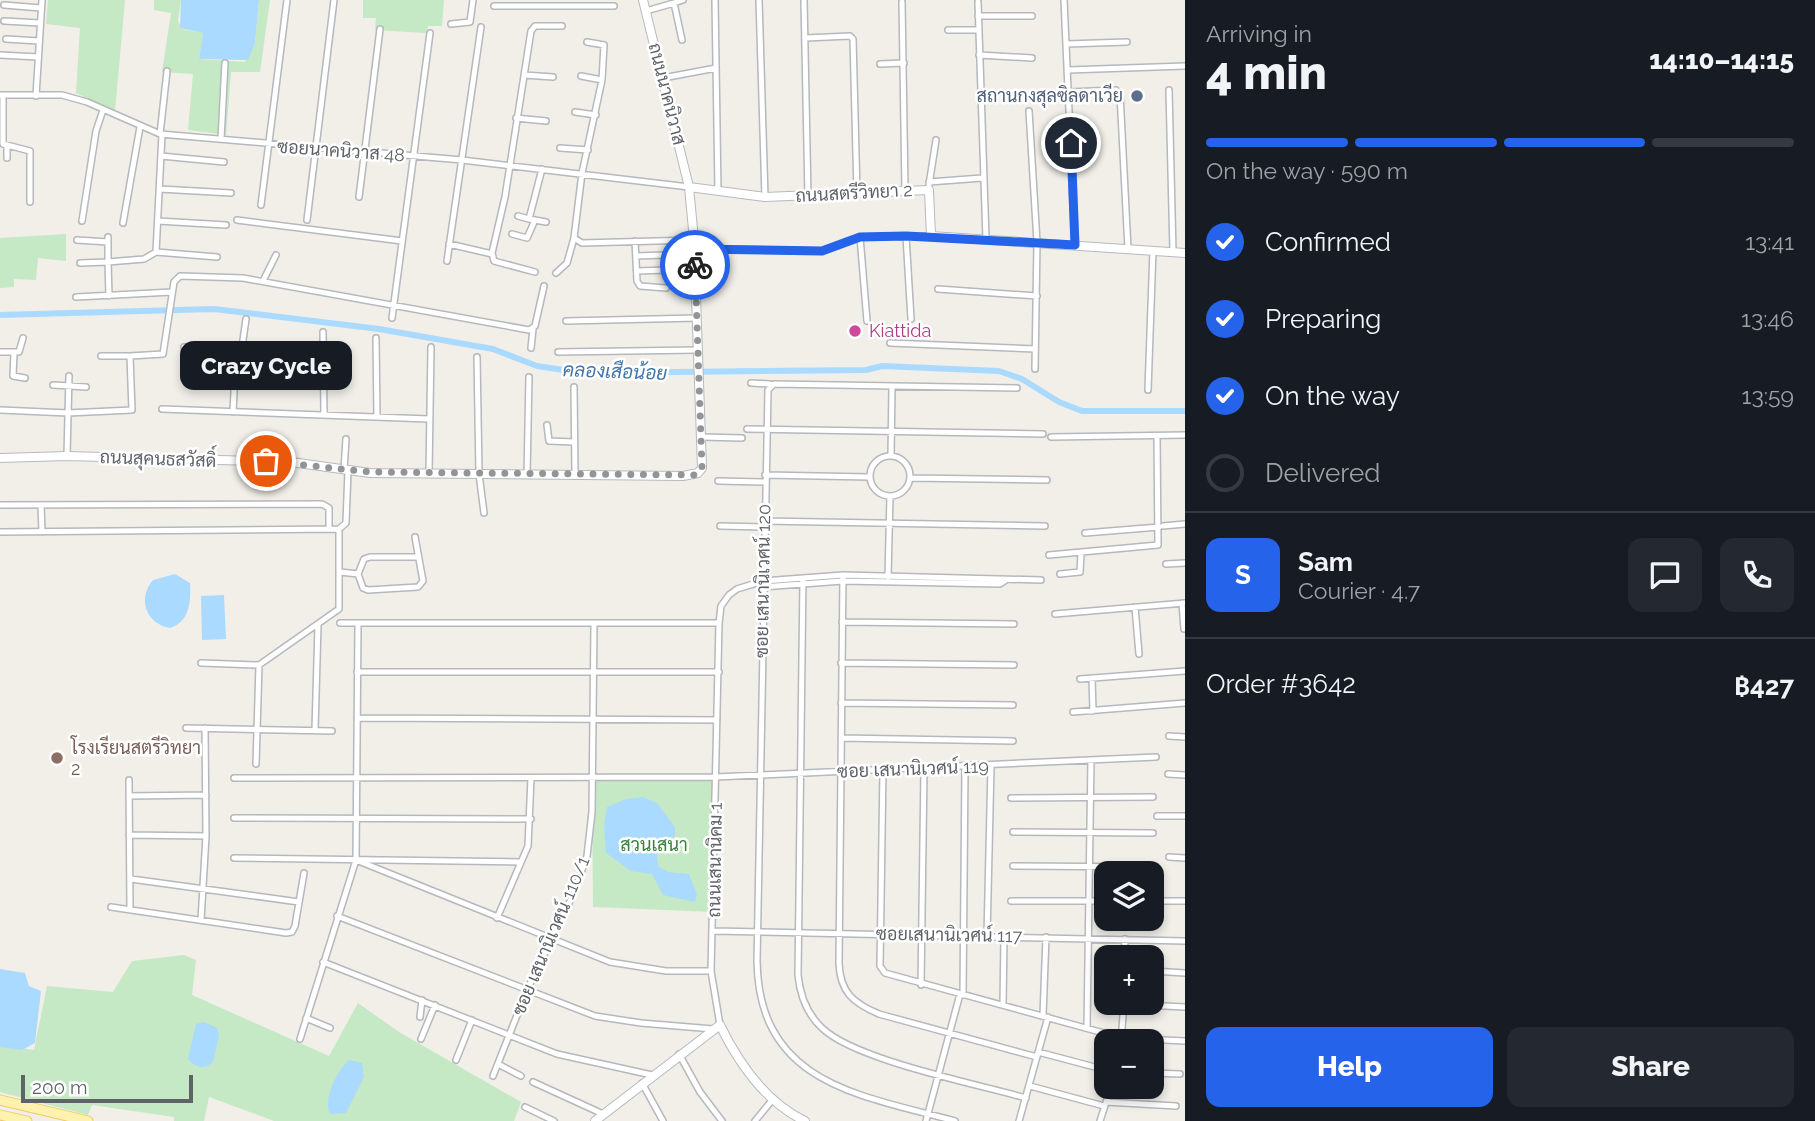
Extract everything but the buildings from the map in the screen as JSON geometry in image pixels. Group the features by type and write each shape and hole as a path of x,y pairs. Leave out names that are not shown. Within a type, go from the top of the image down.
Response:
{"main road":[{"name":"ถนนนาคนิวาส","path":"643,0 689,187"},
{"name":"ถนนสตรีวิทยา 2","path":"689,187 765,197 808,197 929,186 931,236"},
{"name":"ถนนสุคนธสวัสดิ์","path":"0,458 67,456 291,462 346,470 429,473 695,475 702,468 694,244 689,187"},
{"path":"931,236 1185,253"},
{"path":"595,1121 717,1027"},
{"name":"ถนนเสนานิคม 1","path":"717,1027 772,1099 805,1121"},
{"path":"0,1100 88,1121"},
{"path":"0,1115 27,1121"}],"street":[{"path":"36,96 41,0"},
{"path":"261,205 287,0"},
{"path":"307,220 334,0"},
{"path":"451,24 470,23 473,0"},
{"path":"646,10 683,0"},
{"path":"715,0 718,191"},
{"path":"759,0 765,197"},
{"path":"804,0 808,197"},
{"path":"1064,0 1075,245"},
{"path":"902,2 905,190"},
{"path":"978,2 986,239"},
{"path":"494,6 522,3 592,3 614,6"},
{"path":"674,3 682,40"},
{"path":"4,5 41,8"},
{"path":"978,16 1032,16"},
{"path":"4,21 40,23"},
{"path":"535,272 494,261 492,254 505,197 532,27 562,26"},
{"path":"446,261 481,27"},
{"path":"359,197 380,29"},
{"path":"948,30 979,30"},
{"path":"392,318 430,33"},
{"path":"805,38 850,36 853,39 857,193"},
{"path":"6,39 39,41"},
{"path":"556,273 570,256 582,173 602,80 604,45 587,41"},
{"path":"1066,44 1127,42"},
{"path":"0,55 38,57"},
{"path":"979,55 1032,58"},
{"path":"221,139 225,63"},
{"path":"880,64 904,63"},
{"path":"1068,70 1185,66"},
{"path":"663,78 716,68"},
{"path":"156,252 161,134 167,71"},
{"path":"524,75 553,77"},
{"path":"581,76 602,80"},
{"path":"1069,92 1116,90 1120,94 1128,249"},
{"path":"1169,90 1173,252"},
{"name":"ซอยนาคนิวาส 48","path":"1,95 62,94 161,134 462,160 689,187"},
{"path":"1,95 3,144 7,148 30,151 30,202"},
{"path":"82,221 96,131 103,110"},
{"path":"1029,111 1037,243 1035,369"},
{"path":"575,112 596,116"},
{"path":"516,118 546,121"},
{"path":"123,223 140,127"},
{"path":"936,140 929,186 982,178"},
{"path":"7,148 7,158"},
{"path":"560,148 588,150"},
{"path":"161,156 224,162"},
{"path":"512,234 527,238 542,169"},
{"path":"160,189 231,193"},
{"path":"518,216 546,222"},
{"path":"237,220 402,241"},
{"path":"158,221 226,225"},
{"path":"906,236 911,319"},
{"path":"574,238 582,243 635,241 822,251 860,237 931,236"},
{"path":"860,237 867,321"},
{"path":"77,240 108,239 109,296"},
{"path":"635,241 637,281 642,288 666,288"},
{"path":"449,244 492,254"},
{"path":"1148,390 1153,250"},
{"path":"80,263 144,259 156,252 217,257"},
{"path":"263,281 276,255"},
{"path":"636,256 665,255"},
{"path":"637,271 667,270"},
{"path":"101,356 163,354 172,292 176,278 180,276 263,281 533,329"},
{"path":"531,348 544,286"},
{"path":"938,289 1037,296"},
{"path":"76,297 172,292"},
{"path":"566,321 697,318"},
{"path":"233,412 236,352 242,347 246,319"},
{"path":"323,332 324,415"},
{"path":"0,352 14,353 22,349 23,338"},
{"path":"376,338 377,417"},
{"path":"890,343 1035,349"},
{"path":"184,347 274,356 275,368"},
{"path":"429,473 431,347"},
{"path":"558,352 698,350"},
{"path":"14,353 13,376 25,378"},
{"path":"0,410 68,413 132,410 130,356"},
{"path":"477,357 479,474 484,513"},
{"path":"67,456 69,376"},
{"path":"527,474 529,377"},
{"path":"751,383 1017,388"},
{"name":"ซอย เสนานิเวศน์ 120","path":"771,385 765,479 757,982 769,1023 792,1058 827,1083 955,1121"},
{"path":"53,386 86,387"},
{"path":"891,456 892,386"},
{"path":"574,387 575,475"},
{"path":"162,409 429,419"},
{"path":"547,425 549,441 574,442"},
{"path":"747,429 1043,434"},
{"path":"1051,437 1185,435"},
{"path":"1049,555 1155,548 1160,542 1161,527 1157,436"},
{"path":"701,438 743,438"},
{"path":"0,532 339,529 346,523 346,439"},
{"path":"891,456 903,461 910,478 905,488 890,496 878,492 870,477 876,462 891,456"},
{"path":"718,481 870,477"},
{"path":"910,478 1047,481"},
{"path":"888,579 890,496"},
{"path":"0,505 321,504 329,508 329,529"},
{"path":"41,505 42,532"},
{"path":"720,526 889,523 1045,526"},
{"path":"1085,533 1185,524"},
{"path":"201,663 259,664 340,609 339,529"},
{"path":"415,537 423,581 418,587 363,588 358,574 365,559 418,557"},
{"path":"1060,574 1080,572 1081,553"},
{"path":"1167,564 1185,563"},
{"path":"340,572 358,574"},
{"path":"843,578 839,979 850,998 879,1014 1094,1067"},
{"name":"ถนนเสนานิคม 1","path":"717,1027 711,971 719,623 724,601 737,589 754,584 843,578 1041,580"},
{"path":"803,581 799,932 800,990 809,1013 819,1026 851,1047 1026,1098"},
{"path":"1055,614 1184,603 1184,629"},
{"path":"1135,607 1139,654"},
{"path":"842,621 1014,624"},
{"path":"340,623 719,623"},
{"path":"300,1039 356,860 358,624"},
{"path":"315,730 318,625"},
{"name":"ซอย เสนานิเวศน์ 110/1","path":"494,1076 527,990 573,895 587,856 592,812 594,625"},
{"path":"841,663 1014,665"},
{"path":"256,764 259,664"},
{"path":"1080,679 1185,671"},
{"path":"357,672 719,672"},
{"path":"1092,678 1093,710"},
{"path":"841,702 1013,705"},
{"path":"1073,712 1185,703"},
{"path":"357,718 717,720"},
{"path":"186,728 332,731"},
{"path":"201,920 206,836 205,728"},
{"path":"1169,736 1185,737"},
{"path":"841,738 1013,741"},
{"name":"ซอย เสนานิเวศน์ 119","path":"234,779 760,776 1156,757"},
{"path":"1087,1028 1091,760"},
{"path":"987,936 991,766"},
{"path":"926,1121 962,995 965,767"},
{"path":"921,985 924,769"},
{"path":"883,770 882,970 890,976 921,985 1094,1030"},
{"path":"1168,774 1185,775"},
{"path":"497,918 528,846 531,778"},
{"path":"129,780 130,909"},
{"path":"129,796 206,795"},
{"path":"1011,798 1153,797"},
{"path":"1157,816 1185,817"},
{"path":"234,818 355,821 531,819"},
{"path":"1013,832 1153,832"},
{"path":"129,835 206,836"},
{"path":"1169,857 1185,858"},
{"path":"234,858 521,862"},
{"path":"356,860 610,962 666,971 711,971"},
{"path":"1013,866 1094,866"},
{"path":"111,907 292,932 304,873"},
{"path":"131,879 299,902"},
{"path":"1011,901 1094,901"},
{"path":"1164,901 1185,901"},
{"path":"337,916 595,1016 640,1023 717,1027"},
{"name":"ซอยเสนานิเวศน์ 117","path":"714,930 1185,941"},
{"path":"1003,1005 1004,936"},
{"path":"1021,1120 1046,1016 1046,937"},
{"path":"1125,939 1125,945"},
{"path":"323,962 571,1058 652,1075"},
{"path":"1164,972 1185,973"},
{"path":"420,1017 422,1000"},
{"path":"421,1039 435,1005"},
{"path":"1164,1006 1185,1007"},
{"path":"306,1018 330,1028"},
{"path":"456,1060 472,1020"},
{"path":"1164,1041 1185,1041"},
{"path":"679,1054 700,1092 722,1121"},
{"path":"498,1064 521,1076"},
{"path":"1164,1073 1180,1074"},
{"path":"533,1082 604,1113 610,1121"},
{"path":"642,1083 663,1121"},
{"path":"1030,1086 1105,1104 1176,1106"},
{"path":"755,1121 772,1099"},
{"path":"1100,1121 1107,1099"},
{"path":"525,1107 554,1121"}],"green space":[{"path":"48,0 125,0 115,111 76,93 80,28 46,24"},
{"path":"154,0 181,0 178,21 182,29 203,33 199,59 245,62 255,43 259,0 270,0 260,72 231,72 226,135 188,130 193,74 162,72 171,13 154,10"},
{"path":"363,0 444,0 442,26 428,26 426,33 375,30 376,18 363,18"},
{"path":"66,234 66,261 38,258 36,280 14,279 14,287 0,288 0,238"},
{"name":"สวนเสนา","path":"716,777 714,912 593,907 592,778"},
{"path":"184,955 196,960 192,995 329,1056 358,1003 399,1032 521,1102 514,1121 274,1121 209,1097 204,1121 174,1121 174,1117 92,1105 88,1115 0,1092 0,1045 34,1050 47,986 113,992 132,961"}],"water":[{"path":"181,0 259,0 255,43 248,60 199,59 203,33 180,28"},
{"path":"175,574 190,583 190,597 188,610 182,621 170,628 162,626 150,616 145,602 148,587 153,580"},
{"path":"224,595 226,639 202,640 201,596"},
{"path":"643,797 657,803 675,827 675,836 662,845 658,852 659,867 668,872 689,874 697,895 695,902 663,895 652,874 631,871 606,853 604,827 607,807 626,799"},
{"path":"0,969 25,973 29,986 41,991 35,1043 22,1050 0,1047"},
{"path":"204,1022 217,1028 219,1036 213,1062 200,1067 188,1059 196,1024"},
{"path":"349,1060 362,1063 364,1077 346,1113 330,1114 328,1100 332,1085"}],"waterway":[{"name":"คลองเสือน้อย","path":"0,315 214,309 379,329 493,349 537,366 584,373 866,370 882,366 999,371 1022,379 1059,402 1082,411 1185,411"}],"way so far":[{"path":"266,461 370,472 695,475 702,468 695,265"}],"place":[{"name":"สถานกงสุลซิลดาเวีย","path":"1137,96"},
{"name":"Kiattida","path":"855,331"},
{"name":"Crazy Cycle","path":"266,461"},
{"name":"โรงเรียนสตรีวิทยา 2","path":"57,758"}],"route":[{"path":"695,265 694,249 822,251 842,246 860,237 931,236 1075,245 1071,143"}]}
